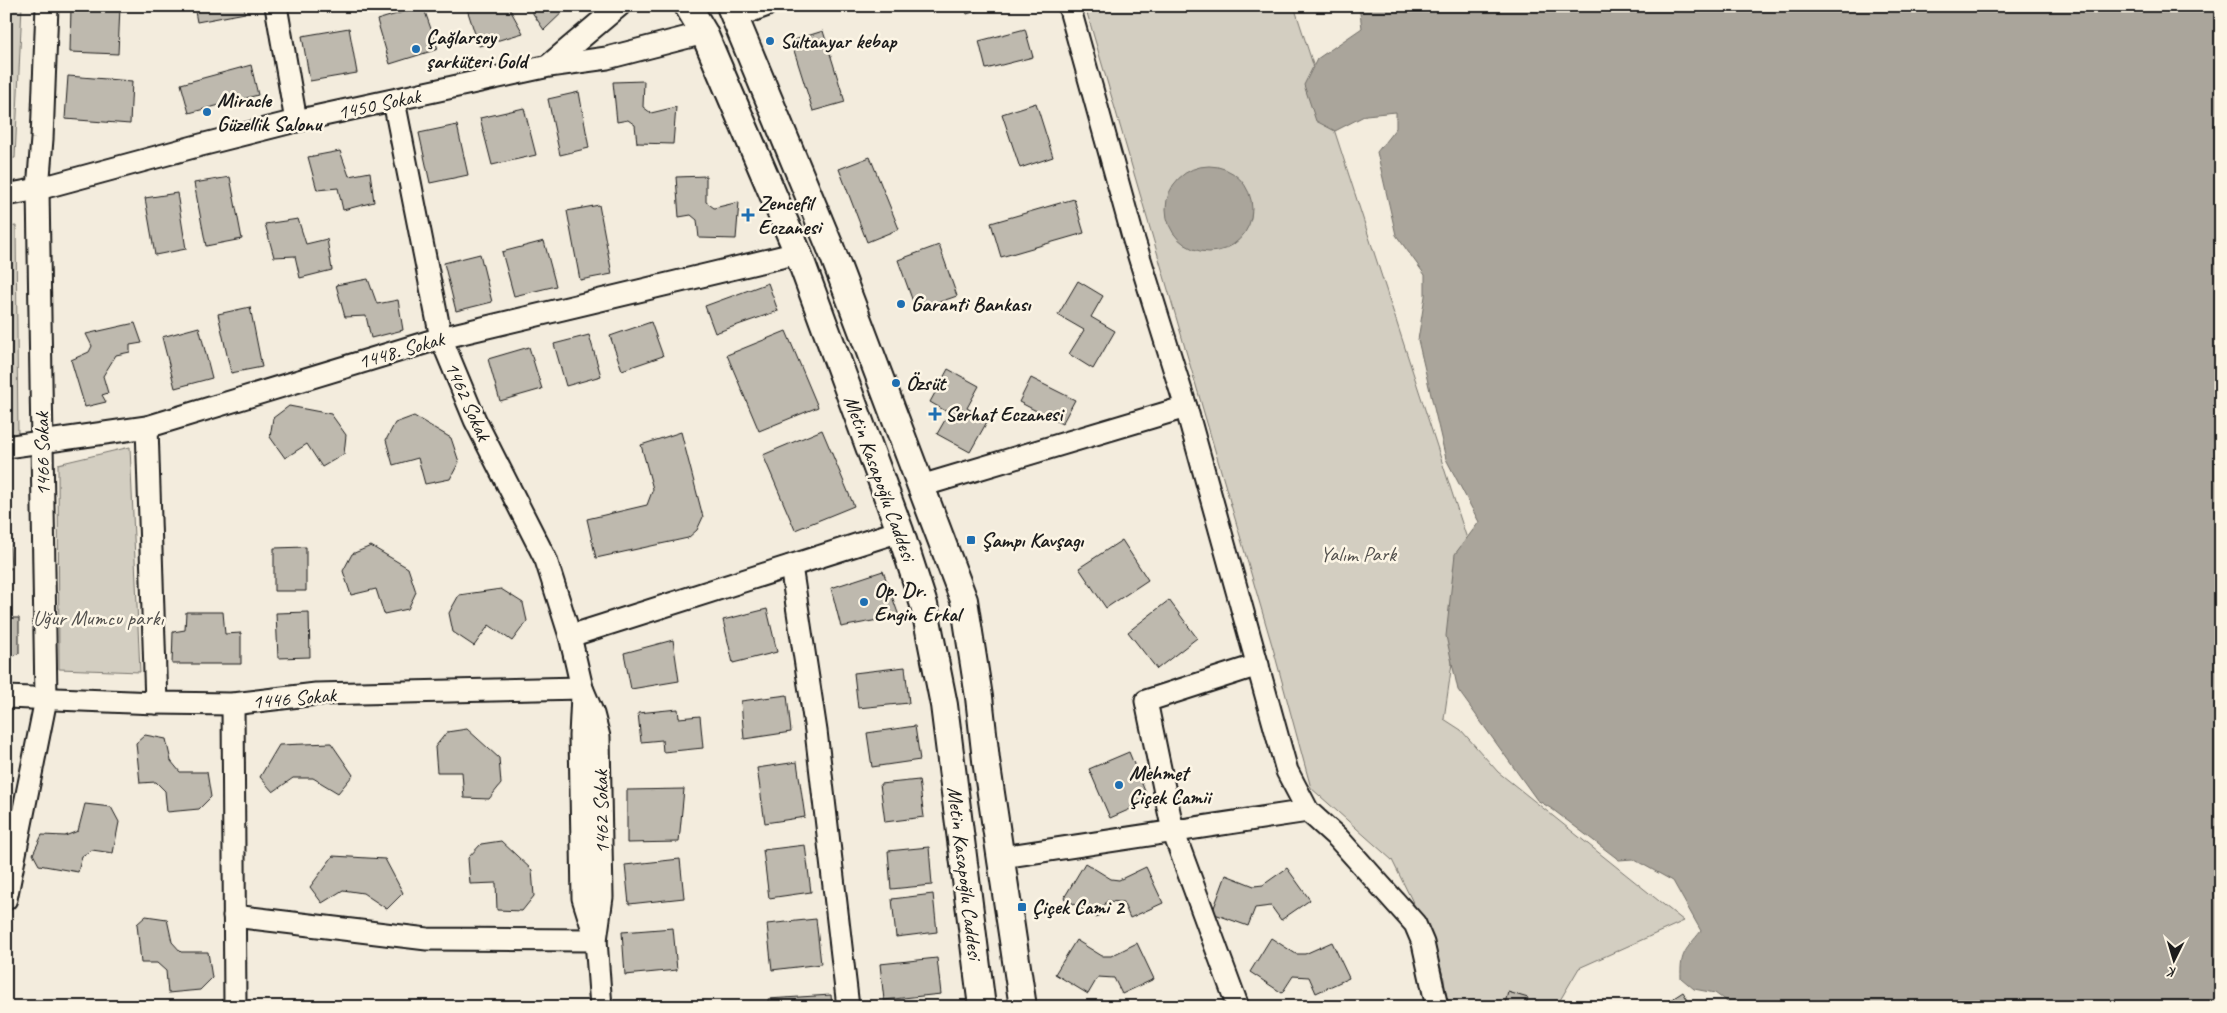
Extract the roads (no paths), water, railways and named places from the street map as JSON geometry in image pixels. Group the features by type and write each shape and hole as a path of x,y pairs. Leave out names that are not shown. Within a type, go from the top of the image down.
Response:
{"main road":[{"name":"Metin Kasapoğlu Caddesi","path":"688,6 704,33 798,253 900,531 924,606 944,705 982,1007"},
{"name":"Metin Kasapoğlu Caddesi","path":"733,12 831,249 964,600 1023,1007"}],"street":[{"name":"1466 Sokak","path":"6,898 46,699 38,189 42,139 47,6"},
{"path":"276,6 296,122"},
{"name":"1450 Sokak","path":"549,66 619,6"},
{"path":"733,12 765,6"},
{"path":"1069,6 1133,237 1186,407 1287,771 1308,811 1338,838 1415,924 1423,943 1436,1007"},
{"name":"1450 Sokak","path":"6,195 38,189 196,146 296,122 549,66 607,58 704,33"},
{"name":"1462 Sokak","path":"394,101 441,338 475,420 546,560 570,636 582,688 580,736 583,898 596,940 601,1007"},
{"name":"1448. Sokak","path":"6,447 147,427 441,338 798,253"},
{"path":"922,486 1186,407"},
{"path":"147,427 156,704"},
{"path":"570,636 900,531"},
{"path":"791,566 816,731 848,1007"},
{"path":"1238,1007 1173,831 1146,701 1258,665"},
{"name":"1446 Sokak","path":"6,697 156,704 233,704 316,694 582,688"},
{"path":"233,704 235,1007"},
{"path":"1002,857 1308,811"},
{"path":"234,916 427,939 596,940"}],"place":[{"name":"Sultanyar kebap","path":"770,41"},
{"name":"Çağlarsoy şarküteri Gold","path":"416,49"},
{"name":"Miracle Güzellik Salonu","path":"207,112"},
{"name":"Zencefil Eczanesi","path":"748,215"},
{"name":"Garanti Bankası","path":"901,304"},
{"name":"Özsüt","path":"896,383"},
{"name":"Serhat Eczanesi","path":"935,414"},
{"name":"Şampı Kavşagı","path":"971,540"},
{"name":"Op. Dr. Engin Erkal","path":"864,602"},
{"name":"Mehmet Çiçek Camii","path":"1119,785"},
{"name":"Çiçek Cami 2","path":"1022,907"}],"park label":[{"name":"Yalım Park","path":"1358,554"},
{"name":"Uğur Mumcu parkı","path":"98,618"}]}
